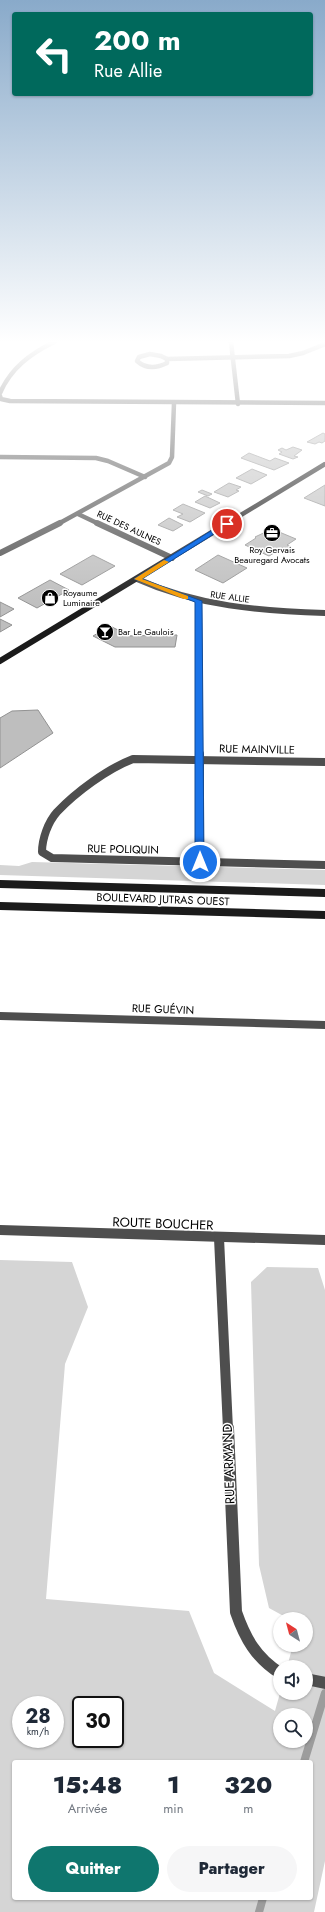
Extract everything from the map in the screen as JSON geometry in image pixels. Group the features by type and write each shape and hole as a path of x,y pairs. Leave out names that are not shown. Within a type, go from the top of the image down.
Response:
{"street":[{"path":"0,553 78,514 164,467 172,457 173,431"},
{"path":"0,457 96,458 108,461 145,477"},
{"path":"0,661 325,464"},
{"name":"RUE DES AULNES","path":"78,514 172,558"},
{"path":"0,544 7,549"},
{"name":"RUE ALLIE","path":"137,579 199,601 271,611 325,613"},
{"path":"199,601 200,862"},
{"name":"RUE MAINVILLE","path":"42,852 42,840 56,813 118,765 133,759 148,758 325,762"},
{"name":"RUE POLIQUIN","path":"42,852 52,858 325,865"},
{"name":"BOULEVARD JUTRAS OUEST","path":"0,884 325,893"},
{"name":"BOULEVARD JUTRAS OUEST","path":"0,906 325,915"},
{"name":"RUE GUÉVIN","path":"0,1016 325,1025"},
{"name":"ROUTE BOUCHER","path":"0,1230 219,1238 325,1240"},
{"name":"RUE ARMAND","path":"219,1238 236,1612 242,1634 257,1656 273,1668"},
{"path":"313,1680 325,1683"}],"shaded area":[{"path":"32,862 325,870 325,885 0,875 0,865 19,866"},
{"path":"0,1260 72,1262 88,1307 65,1364 46,1599 189,1611 214,1673 273,1710 273,1748 313,1748 313,1708 276,1708 278,1700 313,1700 313,1660 289,1660 291,1652 313,1652 313,1612 276,1612 269,1608 259,1565 251,1282 267,1267 318,1268 325,1290 325,1861 314,1912 0,1912"}],"building":[{"path":"323,433 325,434 325,441 322,443 319,442 315,444 307,442"},
{"path":"293,447 302,450 294,456 298,457 293,459 279,454 282,452 278,450 282,448 286,450"},
{"path":"249,453 270,461 275,458 289,463 274,470 241,458"},
{"path":"252,469 267,475 251,484 236,478"},
{"path":"229,483 241,487 236,490 239,491 228,497 214,492"},
{"path":"325,485 325,506 304,498"},
{"path":"202,490 212,494 208,496 198,492"},
{"path":"205,496 220,503 210,508 195,502"},
{"path":"183,504 205,513 190,522 177,517 183,514 173,510"},
{"path":"169,518 183,525 173,531 158,525"},
{"path":"272,529 296,539 287,545 291,547 286,550 282,548 269,556 245,545 256,538 255,537"},
{"path":"93,555 115,566 82,585 60,574"},
{"path":"218,555 247,568 223,583 195,570"},
{"path":"50,580 69,590 37,608 18,598"},
{"path":"0,602 14,609 0,617"},
{"path":"0,619 12,625 0,632"},
{"path":"110,626 126,634 123,635 124,636 177,635 175,647 115,647 93,636"},
{"path":"38,710 53,733 0,768 0,718 12,711"}],"waterway":[{"path":"305,1760 325,1693"},
{"path":"259,1912 262,1900"}],"slow traffic":[{"path":"166,562 137,579 147,584 186,597"}],"place":[{"name":"Roy Gervais Beauregard Avocats","path":"272,533"},
{"name":"Royaume Luminaire","path":"50,598"},
{"name":"Bar Le Gaulois","path":"105,632"}],"route":[{"path":"200,862 198,669 199,601 147,584 137,579 227,524"}]}
